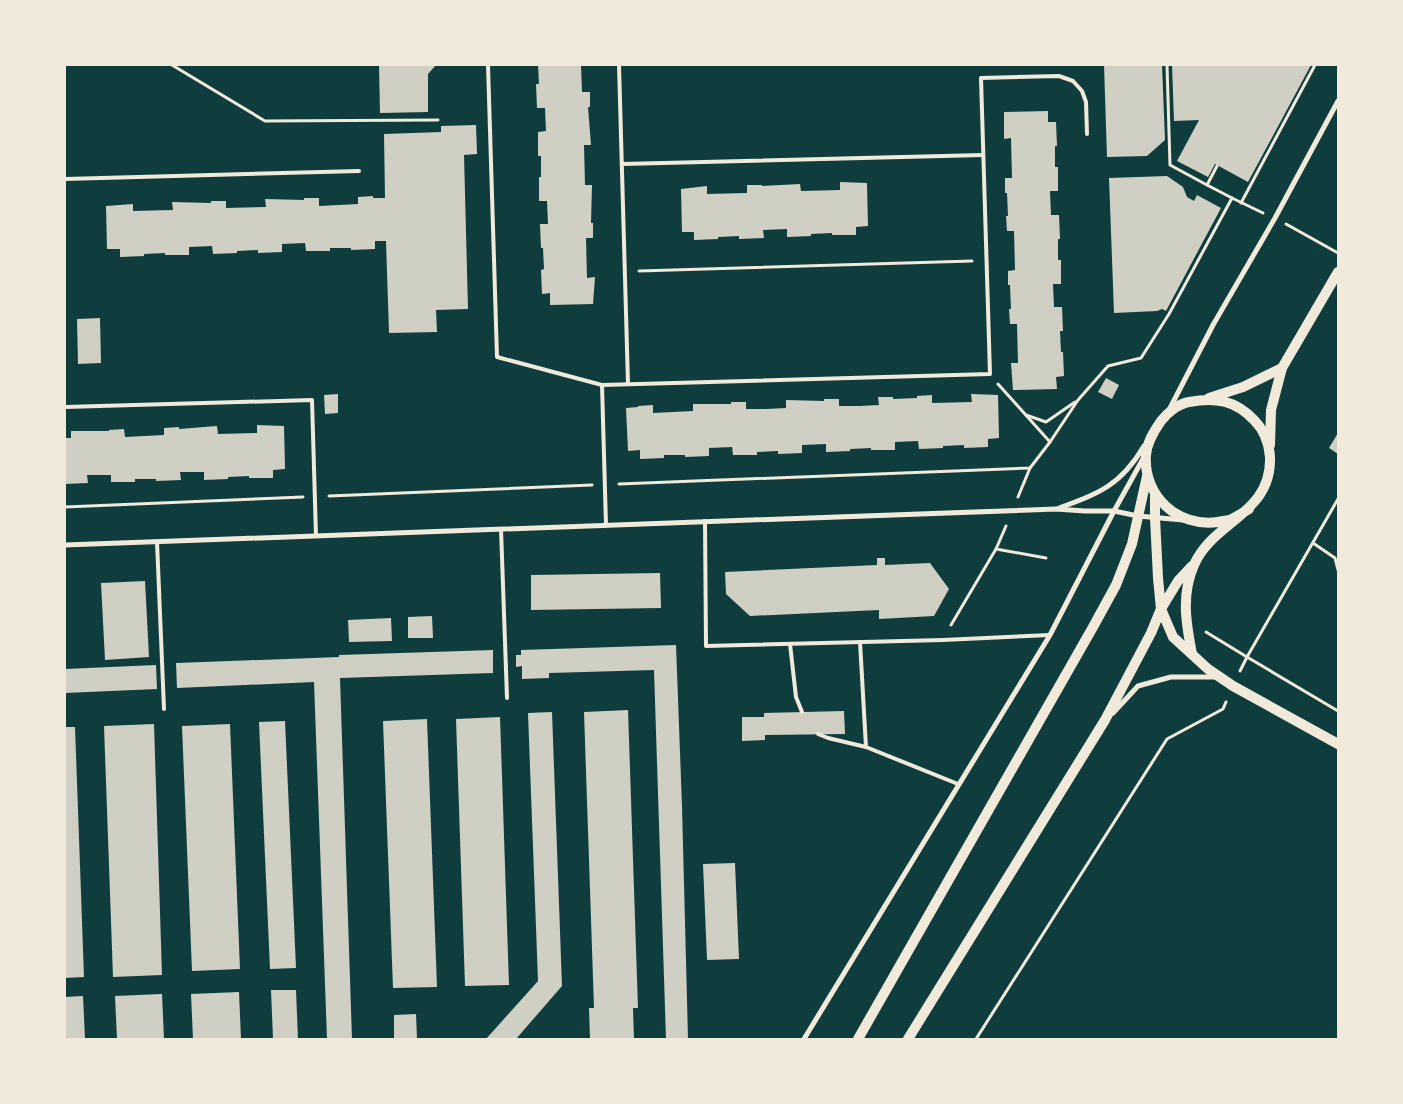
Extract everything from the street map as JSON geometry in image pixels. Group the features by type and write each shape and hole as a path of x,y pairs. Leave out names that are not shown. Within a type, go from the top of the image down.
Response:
{"main road":[{"path":"908,1039 1106,720 1151,633 1161,609 1178,581 1194,564 1209,542 1249,509 1264,490 1270,469 1271,410 1282,368 1338,272"},
{"path":"858,1039 1116,585 1132,544 1147,476 1146,454 1152,433 1166,415 1184,403 1205,399 1243,387 1282,368"},
{"path":"1205,399 1227,401 1246,411 1261,427 1269,448"},
{"path":"1147,476 1155,494 1170,510 1189,520 1207,523 1229,520 1249,509"},
{"path":"1155,494 1161,609 1173,637 1218,677 1338,744"},
{"path":"1192,654 1186,622 1186,590 1194,564"}],"street":[{"path":"1166,415 1213,325 1275,218 1338,101"},
{"path":"1056,509 1101,491 1117,480 1134,462 1152,433"},
{"path":"804,1039 1050,635 1114,511 1146,454"},
{"path":"65,545 1056,509 1114,511 1138,516 1189,520"},
{"path":"1106,720 1138,686 1171,677 1218,677"}],"lane":[{"path":"488,65 497,357 602,385 990,374 982,78 1059,76 1072,81 1082,91 1086,102 1088,134"},
{"path":"619,65 628,384"},
{"path":"622,164 984,155"},
{"path":"65,179 359,170"},
{"path":"602,385 606,525"},
{"path":"65,407 312,400 316,536"},
{"path":"705,521 706,646 943,640 1050,635"},
{"path":"501,529 507,698"},
{"path":"156,542 164,709"},
{"path":"860,642 866,747"},
{"path":"790,644 796,697 802,712"},
{"path":"818,734 866,747 958,784"}],"path":[{"path":"172,65 265,121 438,120"},
{"path":"943,640 996,550 1030,468 1078,400 1108,366 1141,358 1170,314 1232,198 1170,165 1167,65"},
{"path":"1241,203 1315,65"},
{"path":"1207,185 1217,166"},
{"path":"625,272 986,261"},
{"path":"990,374 1050,442"},
{"path":"1026,415 1046,422 1078,400"},
{"path":"65,507 1030,468"},
{"path":"976,1039 1167,739 1223,709 1247,657 1338,499"},
{"path":"1313,543 1337,559 1338,570"},
{"path":"996,550 1046,558"},
{"path":"1204,631 1338,711"}],"building":[{"path":"379,65 436,65 428,74 428,112 380,113"},
{"path":"538,65 581,65 582,92 590,92 590,107 588,107 591,145 584,145 585,185 592,185 591,223 593,223 593,238 586,238 587,278 595,277 593,304 550,305 550,293 542,294 541,270 544,269 540,224 548,224 547,201 539,201 541,156 538,156 538,132 546,131 545,108 537,108 536,84 539,84"},
{"path":"1104,65 1162,65 1165,140 1147,156 1107,157"},
{"path":"1172,65 1311,65 1248,182 1215,164 1208,177 1177,161 1199,120 1174,121"},
{"path":"1048,111 1048,122 1056,122 1057,146 1055,146 1055,167 1058,167 1058,191 1050,191 1051,215 1059,215 1060,239 1058,239 1058,260 1061,260 1061,284 1053,284 1054,307 1062,307 1063,331 1060,331 1064,376 1056,377 1057,389 1013,390 1011,363 1018,363 1017,324 1010,324 1009,309 1011,309 1008,271 1015,270 1014,231 1007,231 1007,193 1005,193 1005,178 1012,178 1011,138 1004,139 1004,112"},
{"path":"476,125 477,154 464,155 468,309 436,310 437,332 389,333 386,241 375,241 375,249 351,250 351,248 330,248 330,251 306,251 305,243 282,244 282,252 258,253 258,250 213,254 212,246 189,247 189,255 165,255 165,253 120,257 120,249 107,249 106,206 133,204 133,211 173,210 172,202 211,203 211,201 226,201 226,208 266,207 265,199 304,200 304,198 319,198 319,206 358,204 358,197 373,196 373,198 385,198 384,134 441,132 441,126"},
{"path":"1167,176 1183,187 1187,197 1194,201 1197,195 1221,208 1166,311 1162,309 1157,311 1114,313 1109,178"},
{"path":"840,182 867,183 868,226 856,227 856,235 832,235 832,233 787,237 787,229 763,230 764,238 739,239 739,236 694,240 694,232 682,232 681,189 707,186 707,194 747,193 747,185 800,184 801,191 840,190"},
{"path":"100,318 101,363 78,364 77,319"},
{"path":"1106,378 1119,385 1112,399 1098,392"},
{"path":"338,394 338,413 325,414 324,395"},
{"path":"971,394 998,395 999,438 988,439 988,447 964,448 964,445 919,449 918,441 895,442 895,450 871,450 871,448 826,452 826,444 802,445 802,453 778,454 778,451 757,452 757,455 733,455 732,447 709,448 709,456 685,457 685,455 664,455 664,458 640,459 640,450 628,451 626,408 638,406 653,405 653,413 693,411 693,404 746,402 746,409 766,409 786,408 786,400 824,401 824,399 839,399 839,406 859,406 879,405 878,397 893,397 893,399 932,395 932,403 972,402"},
{"path":"257,425 284,426 285,469 273,470 273,478 249,478 249,476 204,480 204,472 180,472 181,480 156,481 156,479 135,479 135,482 111,482 111,475 87,475 88,483 65,484 65,438 71,438 71,431 124,429 125,437 164,435 164,428 179,427 179,429 217,426 218,434 257,433"},
{"path":"1338,433 1338,454 1329,448"},
{"path":"877,558 885,558 885,565 930,563 949,589 934,616 879,619 879,610 750,616 726,594 725,572 877,565"},
{"path":"660,573 661,608 531,610 531,575"},
{"path":"145,581 149,657 105,660 101,583"},
{"path":"432,616 433,638 408,638 408,617"},
{"path":"391,618 392,641 349,642 348,620"},
{"path":"676,645 688,1039 666,1039 654,670 549,673 549,678 522,679 522,666 516,667 516,655 521,655 521,650"},
{"path":"493,650 493,673 340,678 352,1039 327,1039 314,682 177,688 176,663"},
{"path":"156,665 157,689 65,693 65,669"},
{"path":"628,710 638,1008 633,1008 634,1039 590,1039 589,1008 594,1008 584,712"},
{"path":"844,711 845,734 765,735 765,740 742,741 742,717 764,717 764,713"},
{"path":"552,712 562,986 516,1039 486,1039 538,981 528,713"},
{"path":"500,717 509,985 465,986 456,719"},
{"path":"427,719 437,987 393,988 383,721"},
{"path":"285,721 296,968 270,969 259,722"},
{"path":"154,724 162,975 113,977 104,726"},
{"path":"230,724 240,969 192,971 182,726"},
{"path":"65,727 75,727 84,977 65,978"},
{"path":"735,863 739,959 707,960 703,864"},
{"path":"271,990 296,990 298,1039 273,1039"},
{"path":"239,992 241,1039 193,1039 191,994"},
{"path":"162,994 164,1039 117,1039 115,996"},
{"path":"83,996 85,1039 65,1039 65,997"},
{"path":"416,1014 417,1039 394,1039 394,1015"}]}
